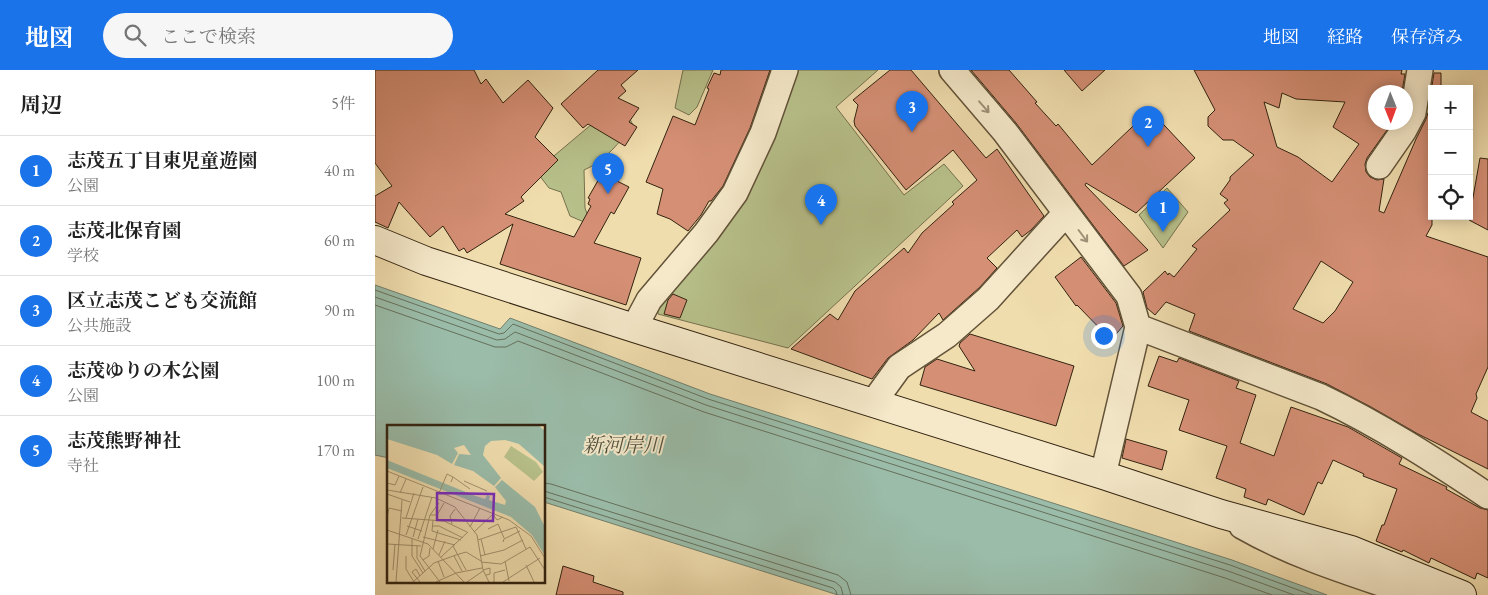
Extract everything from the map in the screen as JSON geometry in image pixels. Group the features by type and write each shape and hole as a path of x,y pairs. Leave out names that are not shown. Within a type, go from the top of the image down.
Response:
{"street":[{"path":"634,328 649,300 706,233 735,193 763,133 785,70"},
{"path":"952,70 1005,132 1129,296 1138,327 1103,475"},
{"path":"1379,166 1404,130 1413,113 1420,70"},
{"path":"873,403 899,367 947,334 988,299 1066,213"},
{"path":"375,240 426,261 634,328 1103,475 1221,514 1351,550 1462,595"},
{"path":"1138,327 1321,397 1348,410 1425,454 1488,496"},
{"path":"1221,514 1268,541 1416,595"}],"green space":[{"path":"683,70 713,70 697,107 689,115 675,108"},
{"path":"796,70 878,70 836,107 904,195 944,164 963,186 788,348 658,314 658,304 750,191"},
{"path":"623,106 633,125 605,157 584,170 585,208 591,225 570,216 561,192 549,188 536,171 611,108"},
{"path":"1167,188 1188,212 1163,248 1139,215"}],"water":[{"name":"新河岸川","path":"375,285 500,329 510,318 710,394 1232,560 1327,595 838,595 545,502 545,425 387,425 387,458 375,455"}],"building":[{"path":"375,70 474,70 481,84 486,79 503,103 528,80 553,108 535,137 558,160 521,197 524,201 505,214 574,237 591,206 588,204 590,199 588,198 600,177 607,181 609,177 629,187 614,214 611,212 594,243 641,258 626,305 500,264 513,224 467,253 464,248 459,251 443,226 430,237 399,202 388,228 375,222 375,196 392,186 375,163"},
{"path":"598,70 638,70 621,85 626,91 618,98 639,108 629,122 637,127 625,146 588,124 583,128 561,104"},
{"path":"721,70 770,70 750,128 723,186 709,201 688,231 670,219 657,214 663,189 646,182 673,116 695,125 714,73 720,75"},
{"path":"890,70 911,70 986,158 997,149 1044,216 1022,237 1017,230 987,258 997,268 980,287 943,320 939,313 913,340 888,358 872,379 791,349 830,314 838,320 855,291 904,248 908,253 922,233 954,204 952,202 977,180 953,150 906,190 855,126 854,121 858,105 853,100"},
{"path":"971,70 1009,70 1037,102 1035,103 1056,126 1058,124 1092,165 1150,110 1195,158 1136,213 1086,183 1085,185 1148,250 1124,266 1016,123"},
{"path":"1064,70 1105,70 1082,91"},
{"path":"1194,70 1402,70 1401,74 1405,74 1403,85 1368,85 1368,130 1387,130 1367,158 1365,164 1366,172 1370,177 1377,180 1384,179 1379,211 1384,213 1428,113 1428,220 1432,220 1432,225 1426,236 1488,257 1488,367 1476,394 1477,398 1471,412 1488,421 1488,469 1418,434 1327,384 1189,331 1195,314 1166,302 1155,315 1147,308 1143,292 1165,271 1168,275 1169,273 1174,277 1197,249 1192,246 1230,210 1224,203 1228,200 1220,194 1230,180 1230,177 1254,155 1233,140 1223,140 1208,126 1208,117 1215,110","holes":["1282,93 1296,99 1345,102 1333,127 1359,144 1332,182 1298,157 1277,147 1264,102 1279,108","1321,261 1353,282 1335,311 1323,323 1293,309"]},
{"path":"1434,73 1441,73 1441,85 1432,85"},
{"path":"1480,158 1488,159 1488,230 1469,220 1473,220 1473,197"},
{"path":"1081,257 1116,303 1123,326 1111,340 1076,306 1055,277"},
{"path":"673,294 687,300 680,318 664,314 668,300"},
{"path":"970,334 1074,366 1056,426 920,385 925,367 937,359 975,371 959,346"},
{"path":"1159,356 1177,362 1179,358 1239,381 1236,388 1256,395 1240,443 1274,456 1291,407 1348,427 1402,458 1399,464 1447,487 1446,489 1480,508 1488,510 1488,578 1477,573 1475,579 1431,558 1429,563 1403,550 1402,552 1376,541 1397,489 1363,476 1364,474 1333,460 1322,484 1318,482 1304,515 1268,499 1266,505 1244,497 1246,489 1216,478 1227,446 1179,430 1189,400 1148,386"},
{"path":"1126,439 1167,451 1162,470 1122,458"},
{"path":"563,566 594,576 593,582 623,592 623,595 556,595"}],"place":[{"name":"区立志茂こども交流館","path":"912,132"},
{"name":"志茂北保育園","path":"1148,147"},
{"name":"志茂熊野神社","path":"608,194"},
{"name":"志茂ゆりの木公園","path":"821,225"},
{"name":"志茂五丁目東児童遊園","path":"1163,232"}]}
